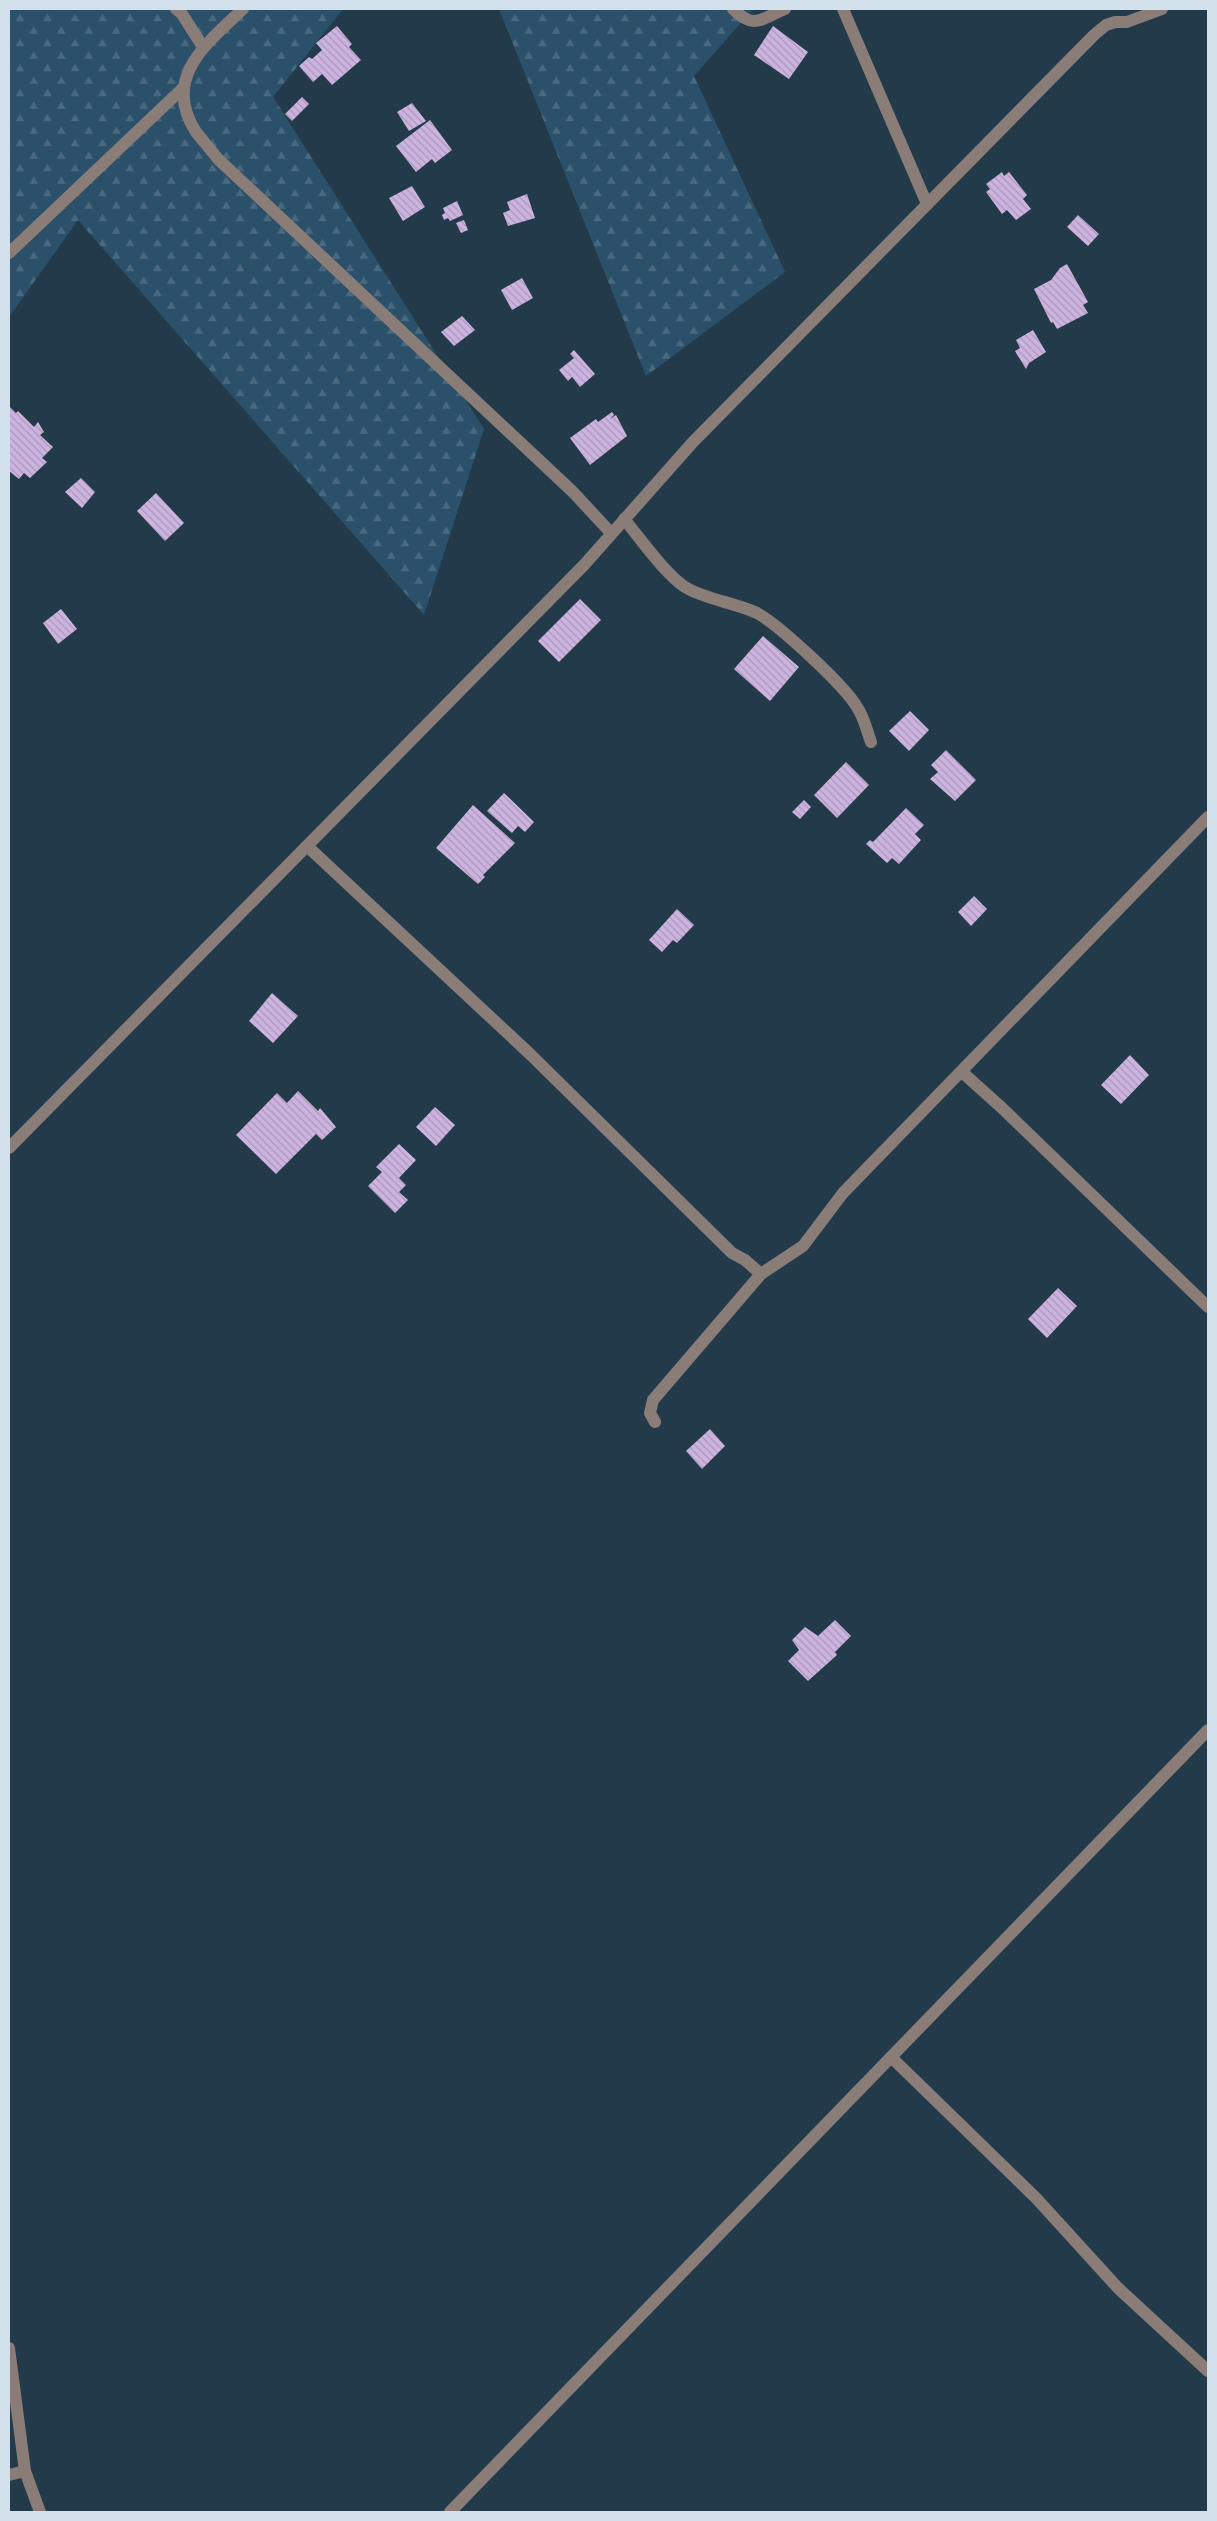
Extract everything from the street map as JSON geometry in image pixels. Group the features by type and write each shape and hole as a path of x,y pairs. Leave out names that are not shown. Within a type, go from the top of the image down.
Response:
{"street":[{"path":"176,9 182,14 203,47"},
{"path":"243,9 203,47 187,71 183,88 189,118 196,131 218,159 573,492 611,533"},
{"path":"733,9 748,22 756,22 785,9"},
{"path":"843,9 927,204"},
{"path":"9,1148 584,564 693,442 1106,25 1115,22 1126,22 1162,9"},
{"path":"9,253 183,88"},
{"path":"624,519 675,579 687,588 757,613 775,626 850,697 858,707 870,742"},
{"path":"655,1422 650,1413 654,1400 761,1274 803,1246 843,1193 1208,817"},
{"path":"307,846 531,1055 732,1253 745,1260 761,1274"},
{"path":"962,1072 1002,1108 1208,1308"},
{"path":"450,2512 1208,1730"},
{"path":"891,2057 1036,2198 1118,2288 1208,2371"},
{"path":"9,2348 25,2471 40,2512"},
{"path":"9,2475 25,2471"}],"green space":[{"path":"9,9 343,9 273,97 484,429 424,615 78,220 9,317"},
{"path":"499,9 753,9 694,76 785,272 646,376"}],"building":[{"path":"337,26 352,44 349,47 361,60 332,85 322,74 313,82 299,66 309,57 312,59 322,50 316,43"},
{"path":"773,26 808,52 789,79 754,55"},
{"path":"302,97 309,104 292,121 285,114"},
{"path":"412,103 426,121 409,131 397,112"},
{"path":"430,120 452,150 435,163 432,159 416,172 396,146"},
{"path":"1002,172 1004,176 1009,172 1027,195 1023,199 1031,209 1016,220 1007,210 1002,214 986,192 990,189 986,184"},
{"path":"412,186 425,207 403,221 389,198"},
{"path":"527,194 535,218 508,226 503,213 510,210 507,202"},
{"path":"457,201 463,215 450,221 448,218 444,220 442,215 445,213 443,208"},
{"path":"1078,215 1099,234 1088,246 1067,227"},
{"path":"464,220 468,230 461,233 456,223"},
{"path":"1067,264 1088,302 1083,305 1088,313 1057,329 1053,322 1051,323 1034,289 1051,280 1060,268"},
{"path":"522,278 533,298 512,310 501,290"},
{"path":"462,316 475,330 454,346 441,332"},
{"path":"1033,330 1046,352 1029,363 1026,369 1015,351 1020,348 1016,340"},
{"path":"574,350 595,374 580,387 572,377 568,381 559,370 574,358 570,354"},
{"path":"10,407 16,413 18,411 34,427 38,422 44,432 40,435 53,447 42,458 47,462 30,478 24,473 19,479 9,471"},
{"path":"612,412 614,415 610,419 616,415 627,436 590,465 570,438 596,419 598,422"},
{"path":"81,478 95,492 82,508 65,492"},
{"path":"156,493 184,523 165,541 137,511"},
{"path":"580,599 601,620 559,662 538,641"},
{"path":"61,609 77,629 58,644 43,623"},
{"path":"763,636 799,667 770,701 734,669"},
{"path":"910,711 929,730 909,751 889,731"},
{"path":"946,750 976,780 955,801 930,779 938,772 931,765"},
{"path":"846,762 869,785 837,818 814,795"},
{"path":"504,793 534,822 525,832 518,826 512,833 487,811"},
{"path":"804,800 811,807 800,819 792,812"},
{"path":"473,805 515,843 483,875 485,877 478,884 436,848"},
{"path":"906,808 924,825 915,834 921,840 899,864 892,858 887,863 866,844 870,840 873,842"},
{"path":"974,896 987,909 971,926 958,912"},
{"path":"677,909 694,925 677,943 673,940 662,952 649,940"},
{"path":"272,993 298,1016 273,1043 249,1021"},
{"path":"1130,1055 1149,1075 1121,1104 1101,1085"},
{"path":"298,1091 318,1111 320,1108 336,1127 322,1140 316,1134 276,1174 236,1135 277,1093 287,1103"},
{"path":"435,1107 455,1125 436,1146 416,1127"},
{"path":"399,1144 416,1160 399,1178 406,1185 399,1192 408,1200 395,1213 368,1186 382,1172 376,1167"},
{"path":"1058,1288 1077,1306 1047,1338 1028,1319"},
{"path":"710,1429 725,1446 702,1469 686,1451"},
{"path":"835,1620 851,1636 835,1652 837,1655 808,1681 788,1661 799,1650 792,1640 805,1627 818,1636"}]}
